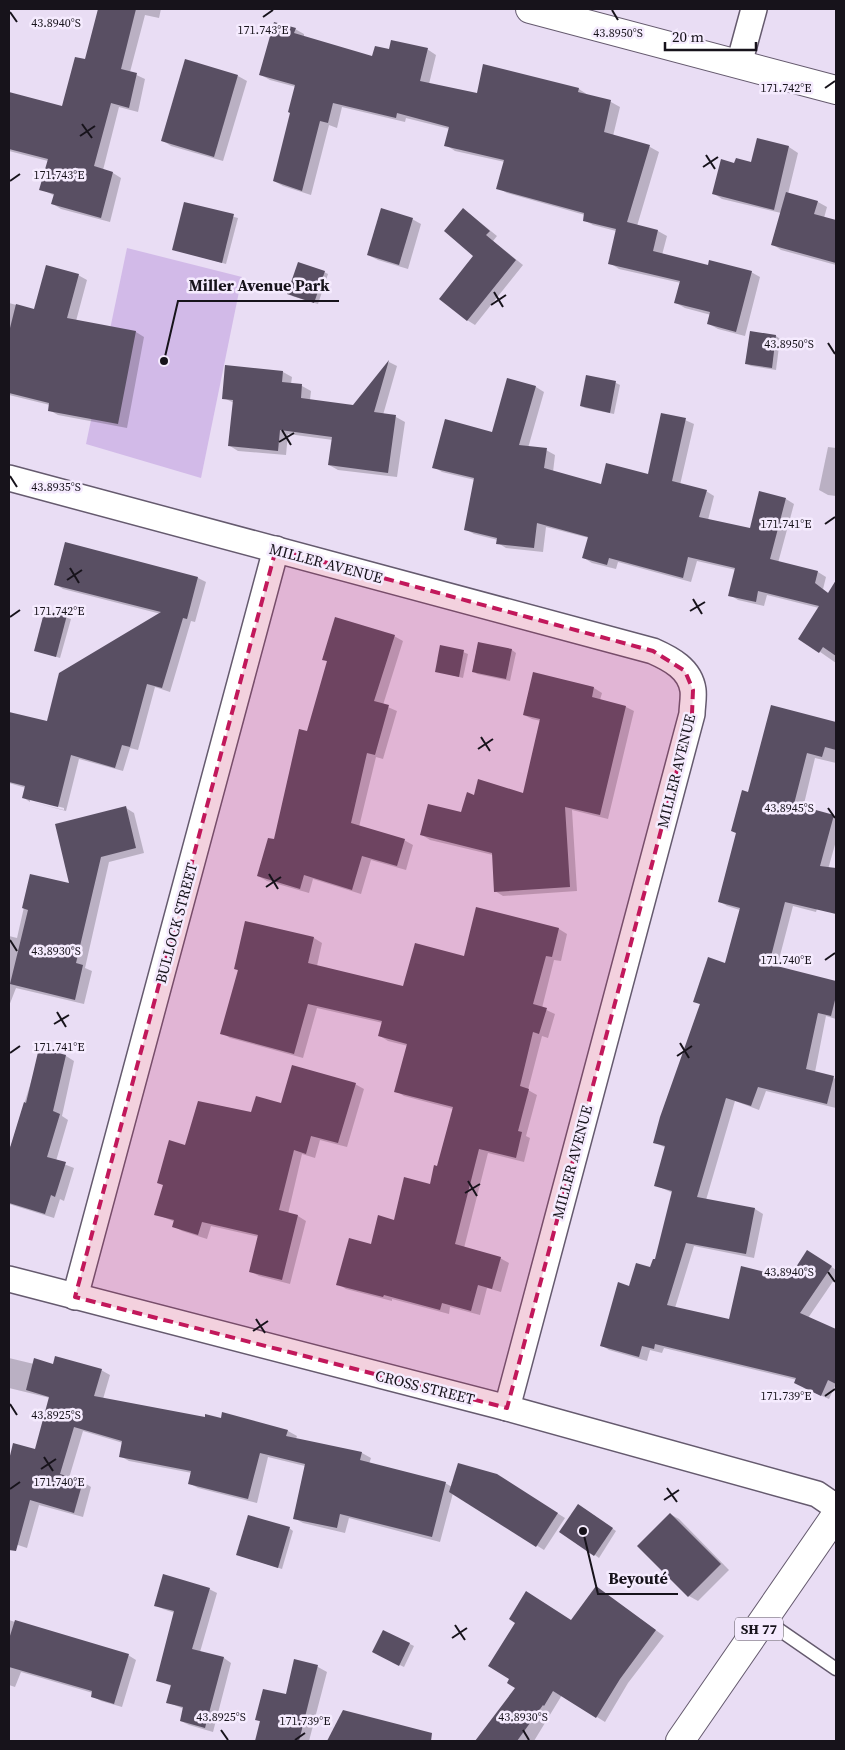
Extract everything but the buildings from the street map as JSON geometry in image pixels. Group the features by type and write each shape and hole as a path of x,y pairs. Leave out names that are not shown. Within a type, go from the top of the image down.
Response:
{"street":[{"path":"530,9 836,90"},
{"path":"739,64 754,9"},
{"name":"MILLER AVENUE","path":"9,478 653,651 669,658 685,671 693,690 692,714 507,1408"},
{"name":"BULLOCK STREET","path":"75,1297 276,549"},
{"name":"CROSS STREET","path":"9,1279 507,1408 817,1494 836,1507"},
{"name":"SH 77","path":"680,1741 836,1515"}],"lane":[{"path":"765,1620 836,1669"}],"highlighted area":[{"path":"276,549 653,651 685,671 693,690 692,714 507,1408 75,1297"}],"shaded area":[{"path":"127,248 242,277 201,478 86,444"}],"place":[{"name":"Miller Avenue Park","path":"164,361"},
{"name":"Beyouté","path":"583,1531"}]}
